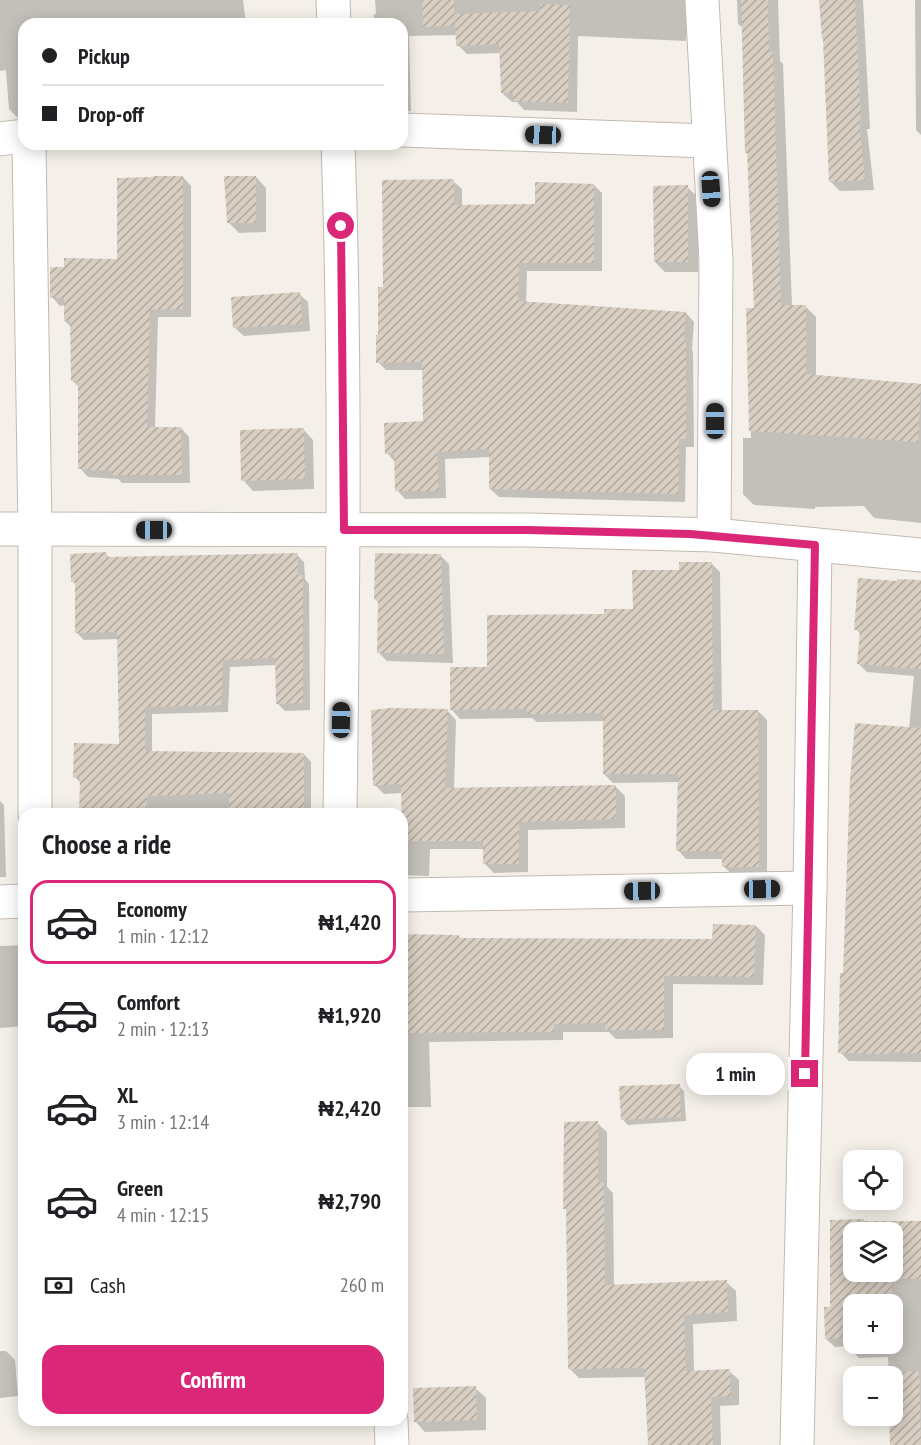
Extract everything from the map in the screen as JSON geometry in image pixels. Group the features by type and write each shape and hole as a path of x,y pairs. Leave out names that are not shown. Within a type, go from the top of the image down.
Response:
{"street":[{"path":"333,0 334,18"},
{"path":"702,0 716,261 714,535"},
{"path":"408,130 708,141"},
{"path":"0,139 18,137"},
{"path":"29,150 35,530 35,808"},
{"path":"338,150 342,246 344,530 340,808"},
{"path":"0,529 528,530 714,535 921,555"},
{"path":"796,1445 810,888 815,545"},
{"path":"408,895 810,888"},
{"path":"0,902 18,901"},
{"path":"391,1426 392,1445"}],"building":[{"path":"422,0 454,0 455,26 423,27"},
{"path":"741,0 768,0 769,52 773,52 781,305 806,305 806,374 921,384 918,442 749,431 746,308 754,308 747,153 745,153"},
{"path":"819,0 855,0 861,120 859,120 865,180 829,182 823,39"},
{"path":"541,4 570,5 568,103 513,101 513,93 501,93 499,44 456,46 455,14 540,11"},
{"path":"183,176 183,309 150,310 147,427 181,427 182,475 112,475 112,471 78,469 78,381 71,381 70,321 64,321 64,298 50,298 50,267 64,267 64,258 117,259 117,178"},
{"path":"224,176 256,176 256,223 227,223"},
{"path":"454,179 454,205 535,204 535,182 594,184 594,263 519,263 518,301 686,312 684,342 686,342 686,439 679,439 678,494 489,489 489,449 437,452 439,491 395,491 394,453 385,454 384,423 423,421 422,362 376,363 378,287 383,287 382,180"},
{"path":"688,185 688,262 654,262 653,186"},
{"path":"300,292 302,323 233,328 231,297"},
{"path":"304,428 305,479 241,481 240,430"},
{"path":"106,552 107,557 298,553 298,575 303,575 303,703 276,704 275,658 223,660 221,705 145,707 145,751 304,753 304,808 229,808 229,793 147,796 146,808 79,808 80,778 73,778 74,743 119,744 117,632 75,633 75,582 71,582 70,554"},
{"path":"375,553 441,554 444,654 377,653 378,600 374,599"},
{"path":"679,562 712,562 713,710 758,710 759,867 722,867 722,851 676,851 678,774 603,774 603,713 527,714 527,709 450,710 450,667 487,667 487,615 604,614 604,609 633,609 632,570 679,570"},
{"path":"858,578 921,580 921,669 857,664 860,630 854,630"},
{"path":"448,709 445,788 616,785 616,819 519,822 519,864 483,864 483,841 408,841 408,808 401,808 401,784 373,786 371,710"},
{"path":"855,723 921,728 921,1054 838,1053 840,973 843,973 850,780"},
{"path":"713,924 756,925 754,977 664,976 664,1030 605,1030 605,1023 554,1024 554,1032 408,1033 408,934 459,935 459,938 712,939"},
{"path":"680,1084 681,1117 621,1120 619,1086"},
{"path":"598,1121 598,1182 604,1182 605,1285 727,1280 728,1312 684,1315 686,1371 730,1369 731,1396 711,1397 713,1445 648,1445 644,1368 568,1369 566,1209 563,1209 564,1122"},
{"path":"830,1220 921,1221 921,1279 903,1279 903,1222 843,1222 843,1282 891,1282 892,1294 843,1294 843,1338 825,1339 824,1307 830,1307"},
{"path":"919,1371 921,1445 890,1445 889,1426 903,1426 903,1372"},
{"path":"476,1386 477,1420 414,1422 413,1388"}],"route":[{"path":"341,226 344,530 528,530 690,534 815,545 805,1074"}]}
